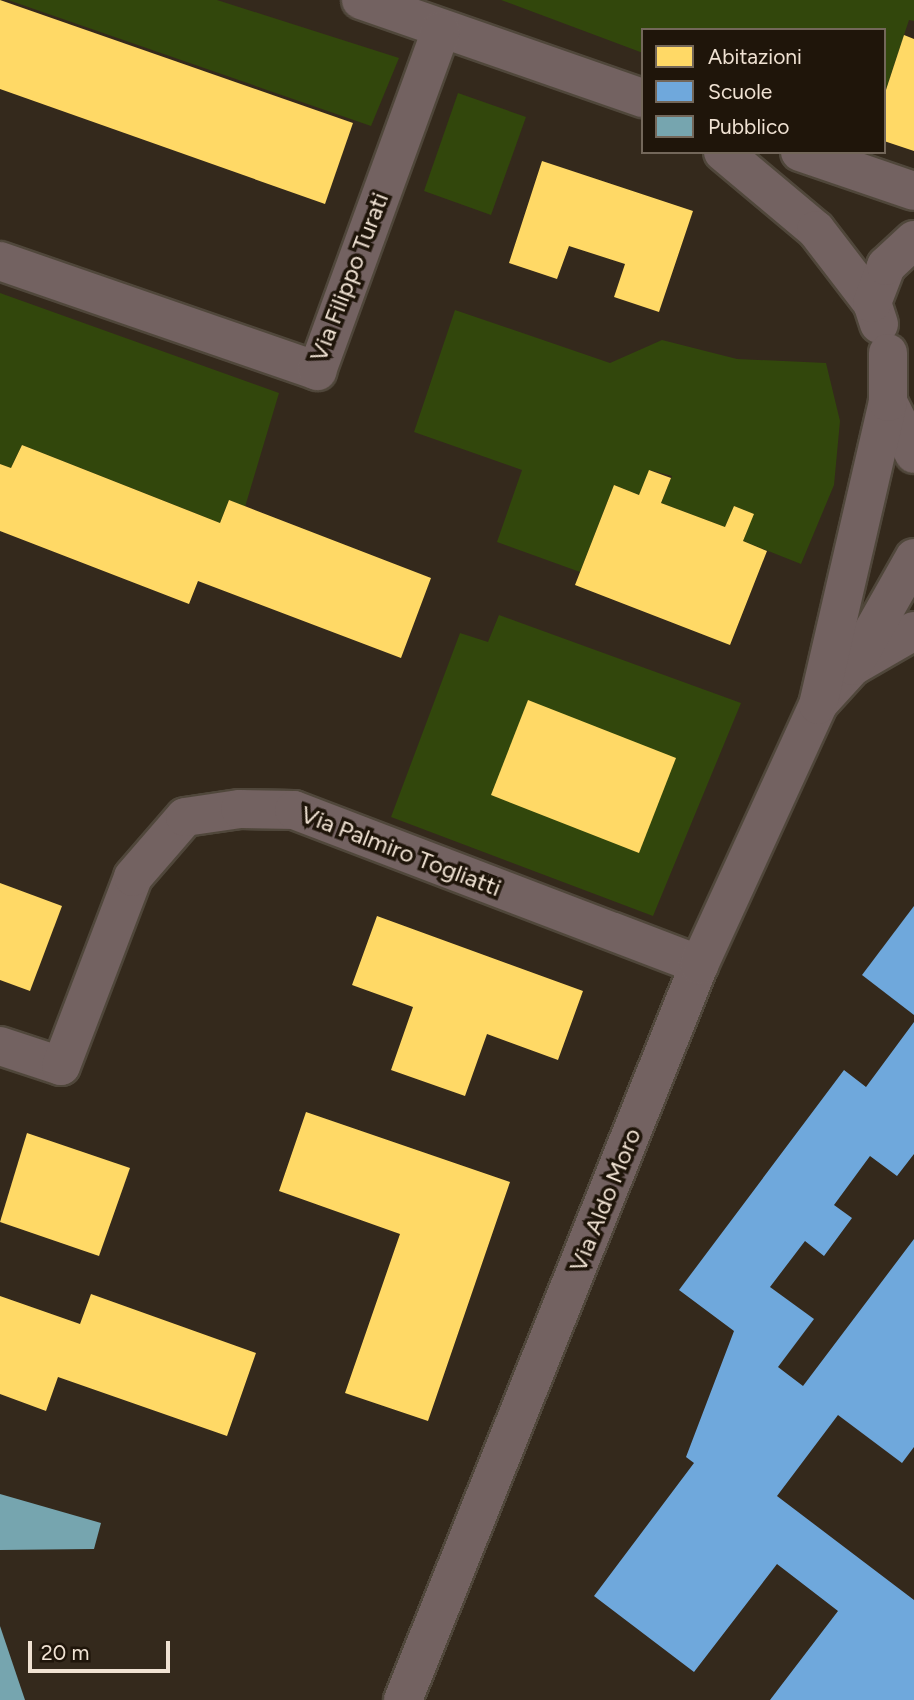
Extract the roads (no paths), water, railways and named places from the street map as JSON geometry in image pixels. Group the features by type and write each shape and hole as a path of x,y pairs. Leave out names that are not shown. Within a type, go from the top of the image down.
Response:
{"street":[{"path":"361,0 441,31 641,98"},
{"name":"Via Filippo Turati","path":"0,261 317,371 441,31"},
{"path":"725,154 816,230 872,303 897,377 914,454"},
{"path":"806,154 914,191"},
{"path":"872,303 886,266 914,240"},
{"path":"818,705 897,377"},
{"path":"818,705 853,666 914,558"},
{"path":"853,666 914,631"},
{"name":"Via Aldo Moro","path":"403,1700 699,965 818,705"},
{"name":"Via Palmiro Togliatti","path":"0,1046 61,1066 133,877 185,817 240,808 294,810 699,965"}]}
